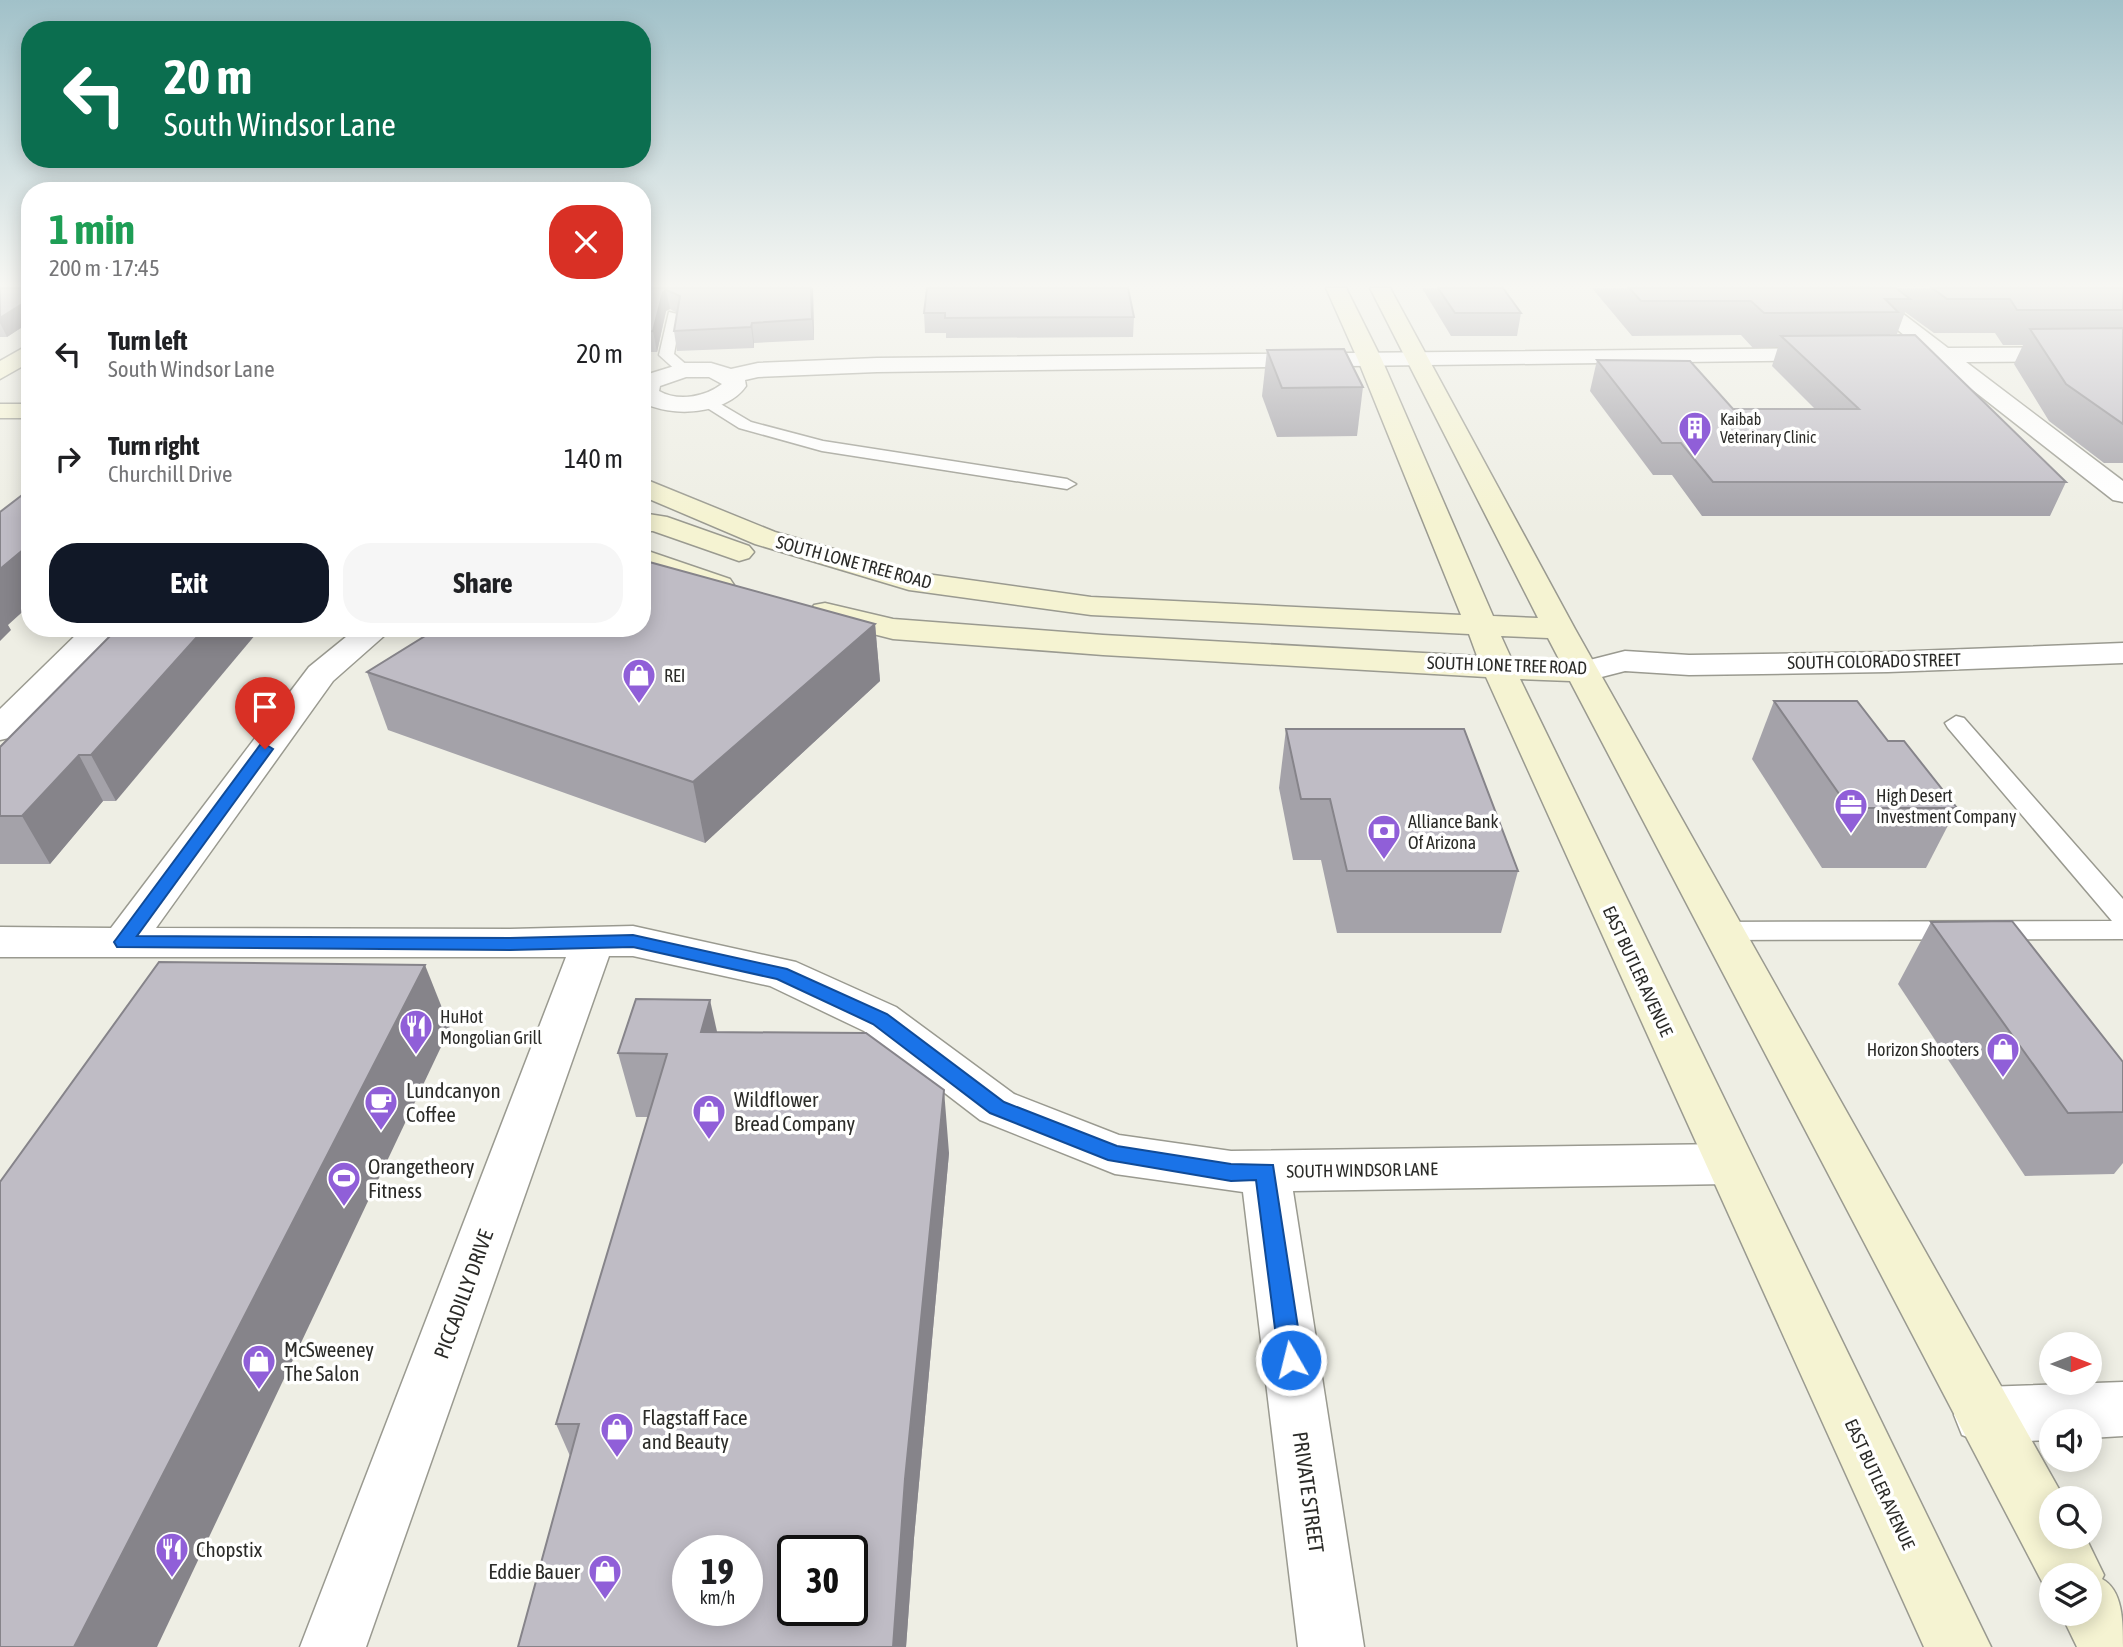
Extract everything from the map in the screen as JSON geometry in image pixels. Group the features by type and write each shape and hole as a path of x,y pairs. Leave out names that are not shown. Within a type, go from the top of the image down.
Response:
{"main road":[{"name":"EAST BUTLER AVENUE","path":"1372,365 1498,667 1728,1164 1958,1647"},
{"path":"1420,365 1559,629 1604,666 1722,931 2065,1563"},
{"path":"0,411 21,411"},
{"name":"SOUTH LONE TREE ROAD","path":"651,490 765,538 909,581 1091,606 1559,629"},
{"path":"651,523 811,573 909,581"},
{"path":"651,561 742,592"},
{"name":"SOUTH LONE TREE ROAD","path":"792,604 893,629 1103,645 1498,667 1604,666"},
{"path":"2101,1626 2112,1647"}],"street":[{"path":"651,381 684,370 711,370 730,376 758,370 891,365"},
{"path":"1955,365 2123,494"},
{"path":"651,396 663,402 707,401 719,397 734,386 730,376"},
{"name":"SOUTH LONE TREE ROAD","path":"1559,629 1604,666"},
{"path":"0,729 92,637"},
{"path":"123,942 321,674 366,637"},
{"name":"SOUTH COLORADO STREET","path":"1604,666 1888,662 2123,653"},
{"name":"SOUTH WINDSOR LANE","path":"0,942 633,941 781,973 880,1019 997,1107 1115,1154 1231,1172 1728,1164"},
{"name":"PICCADILLY DRIVE","path":"333,1647 593,942"},
{"name":"PRIVATE STREET","path":"1265,1171 1331,1647"},
{"path":"1983,1415 2123,1409"}],"lane":[{"path":"678,365 684,370"},
{"path":"707,401 745,425 822,446 1067,484"},
{"path":"1956,723 2123,916"},
{"path":"1722,931 2123,930"}],"building":[{"path":"1273,365 1352,365 1363,387 1282,388"},
{"path":"1601,365 1693,365 1733,409 1859,409 1812,365 1946,365 2066,482 1713,482 1681,443 1662,443"},
{"path":"2053,365 2123,365 2123,424 2066,384"},
{"path":"21,496 21,552 0,569 0,512"},
{"path":"651,562 875,624 693,782 367,672 423,637 651,637"},
{"path":"109,637 197,637 91,755 79,755 22,816 0,816 0,747"},
{"path":"1774,701 1857,701 1888,741 1904,741 1957,808 1849,808"},
{"path":"1286,729 1464,729 1518,871 1347,871 1330,799 1301,799"},
{"path":"2012,921 2123,1062 2123,1112 2068,1113 1931,922"},
{"path":"159,962 425,965 74,1647 0,1647 0,1182"},
{"path":"636,999 710,1000 701,1032 866,1033 944,1090 905,1479 893,1647 518,1647 579,1424 556,1424 667,1054 618,1053"}],"place":[{"name":"Kaibab Veterinary Clinic","path":"1695,458"},
{"name":"REI","path":"639,705"},
{"name":"High Desert Investment Company","path":"1851,835"},
{"name":"Alliance Bank Of Arizona","path":"1384,861"},
{"name":"HuHot Mongolian Grill","path":"416,1056"},
{"name":"Horizon Shooters","path":"2003,1079"},
{"name":"Lundcanyon Coffee","path":"381,1132"},
{"name":"Wildflower Bread Company","path":"709,1141"},
{"name":"Orangetheory Fitness","path":"344,1208"},
{"name":"McSweeney The Salon","path":"259,1391"},
{"name":"Flagstaff Face and Beauty","path":"617,1459"},
{"name":"Chopstix","path":"172,1579"},
{"name":"Eddie Bauer","path":"605,1601"}],"route":[{"path":"265,749 123,942 510,944 633,941 781,973 880,1019 997,1107 1115,1154 1231,1172 1265,1171 1291,1360"}]}
